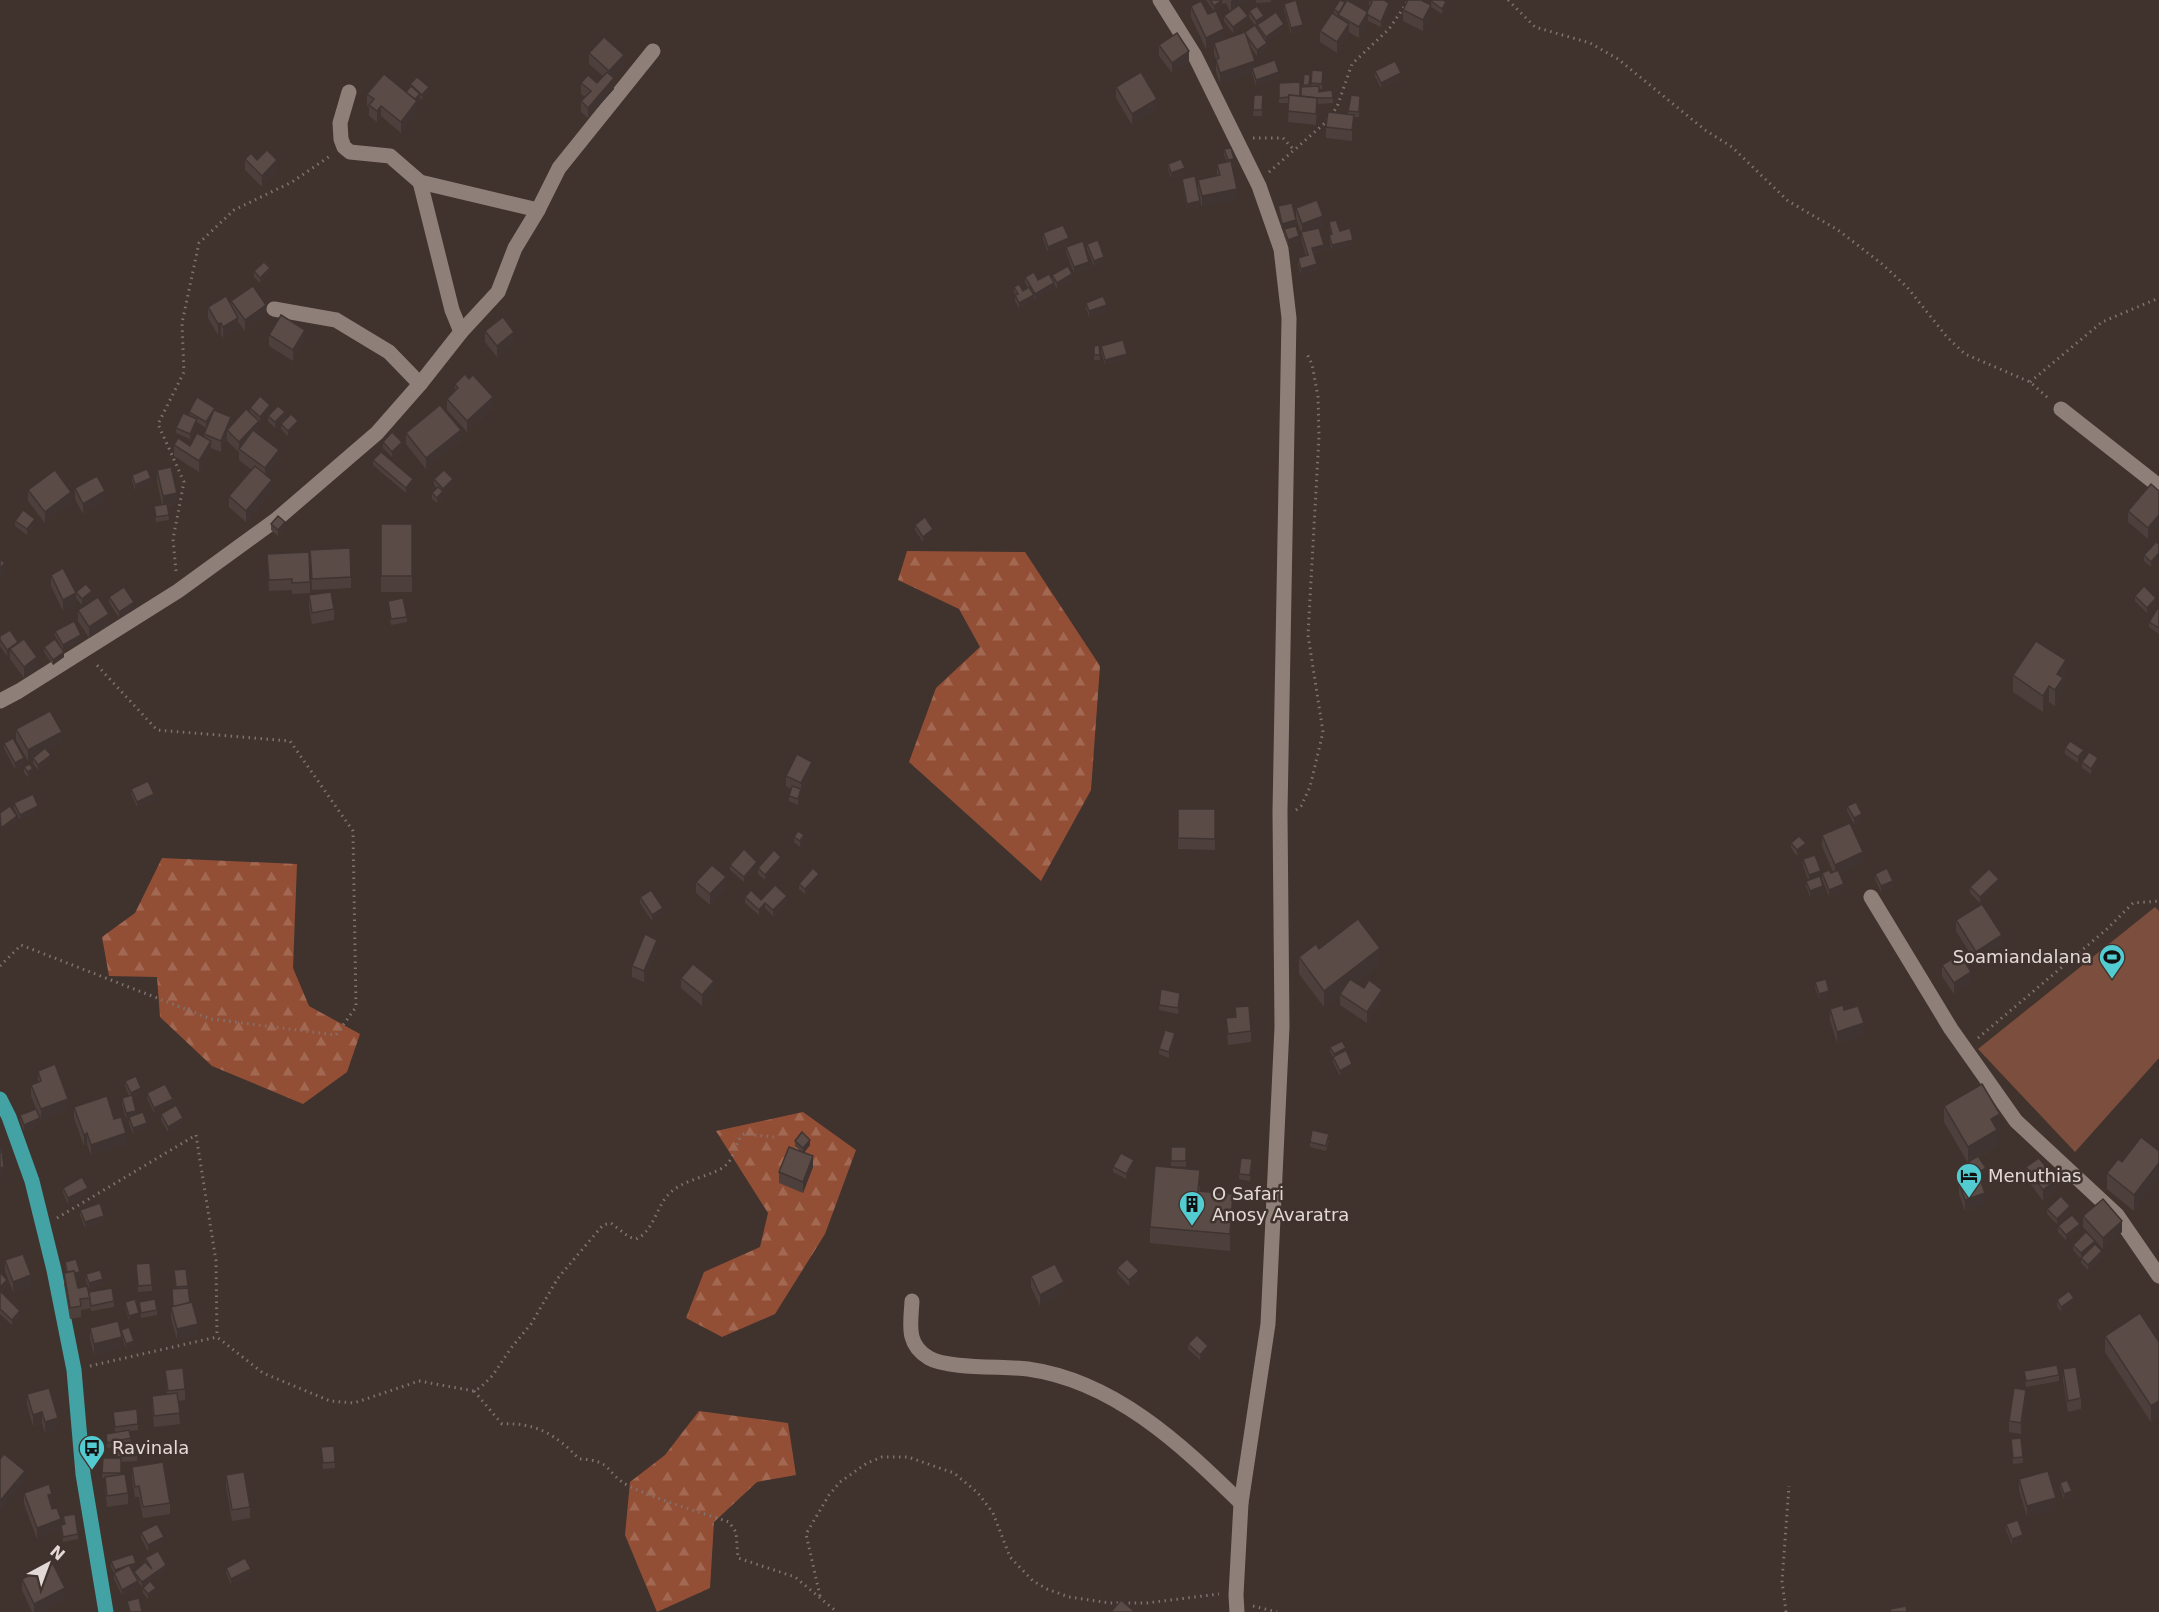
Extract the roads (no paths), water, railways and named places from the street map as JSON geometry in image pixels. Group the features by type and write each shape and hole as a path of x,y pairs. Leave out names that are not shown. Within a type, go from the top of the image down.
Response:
{"main road":[{"path":"0,1099 17,1139 44,1224 74,1370 84,1474 104,1611"}],"street":[{"path":"1160,0 1195,56 1259,186 1281,249 1289,318 1280,812 1282,1027 1268,1324 1241,1503 1237,1612"},
{"path":"0,701 178,591 277,519 377,432 420,384 461,332 498,292 515,248 538,210 559,168 653,51"},
{"path":"349,92 340,123 341,140 350,152 390,156 420,182 538,210"},
{"path":"420,182 452,310 461,332"},
{"path":"274,309 336,320 389,352 420,384"},
{"path":"2061,409 2159,486"},
{"path":"1871,897 1965,1049 2016,1121 2116,1215 2159,1276"},
{"path":"912,1301 910,1333 917,1348 930,1359 961,1365 1039,1371 1060,1376 1104,1393 1134,1411 1200,1463 1241,1503"}],"place":[{"name":"Soamiandalana","path":"2112,980"},
{"name":"Menuthias","path":"1969,1199"},
{"name":"O Safari Anosy Avaratra","path":"1192,1227"},
{"name":"Ravinala","path":"92,1471"}]}
